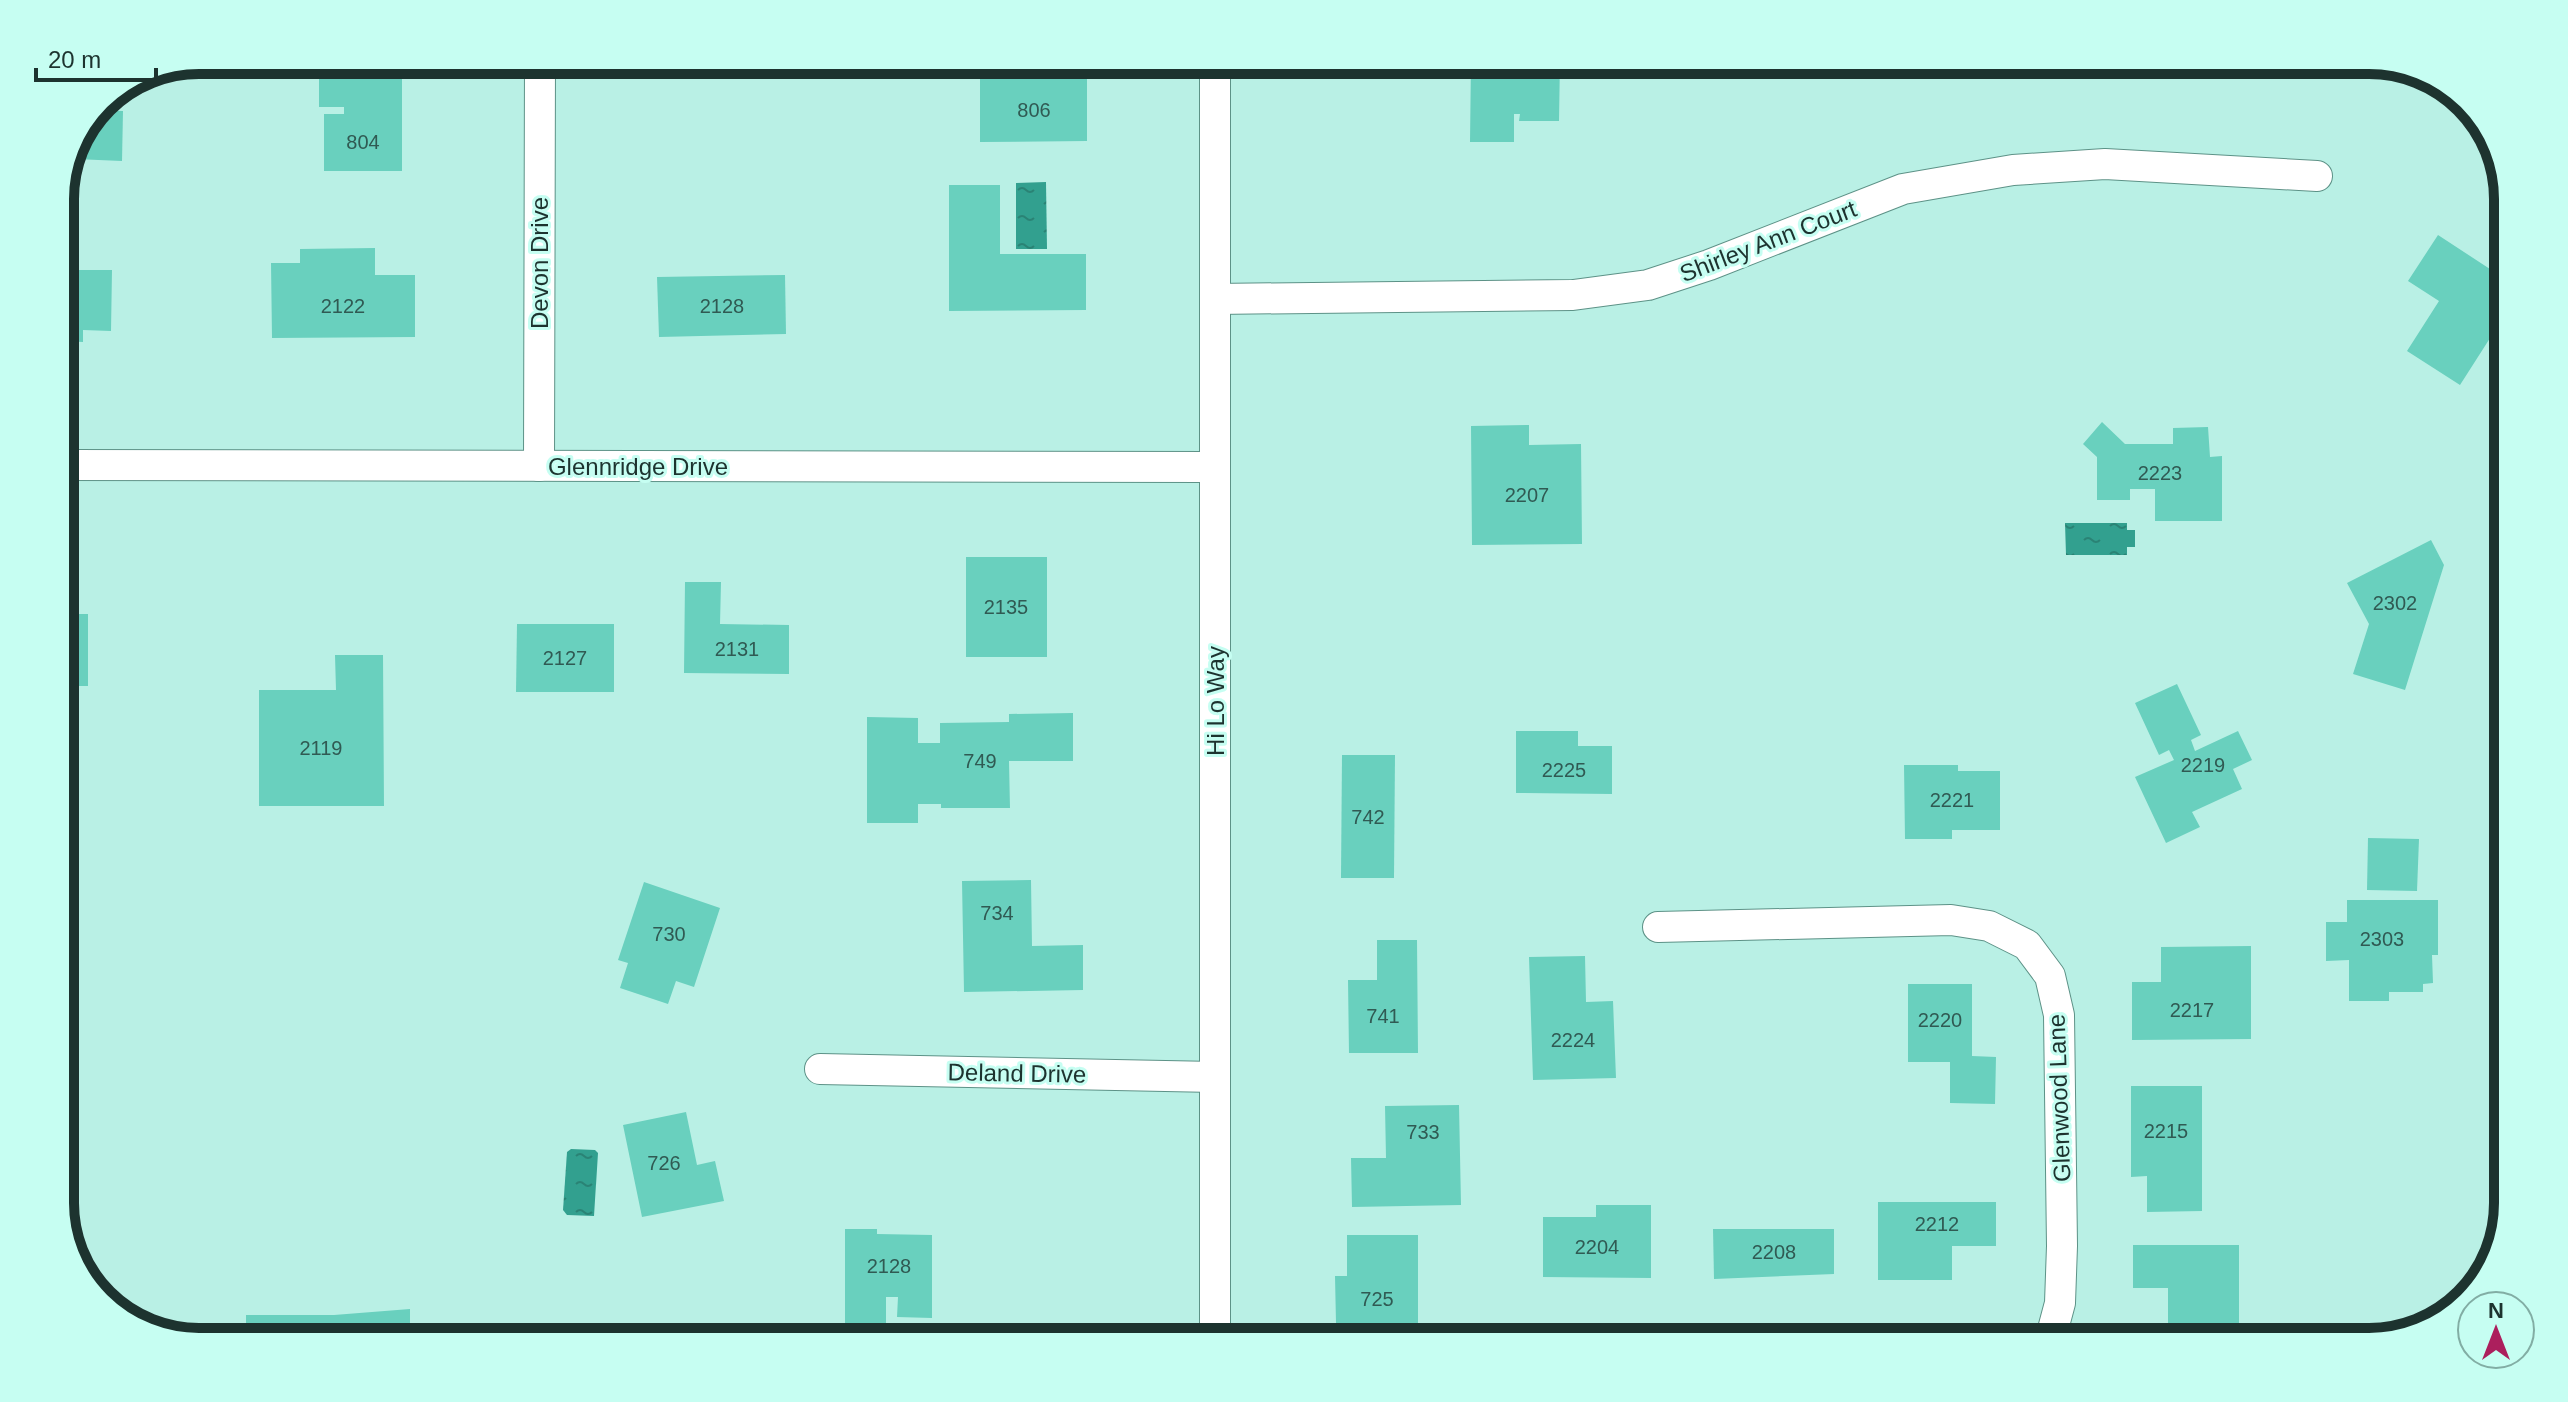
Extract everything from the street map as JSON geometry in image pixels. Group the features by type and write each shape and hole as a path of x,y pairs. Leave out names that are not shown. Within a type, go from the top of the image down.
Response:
{"street":[{"name":"Devon Drive","path":"539,466 540,74"},
{"name":"Hi Lo Way","path":"1215,74 1215,1328"},
{"name":"Shirley Ann Court","path":"1215,299 1573,295 1648,285 1709,265 1903,189 2013,170 2105,164 2317,176"},
{"name":"Glennridge Drive","path":"74,465 1215,467"},
{"name":"Glenwood Lane","path":"1658,927 1951,920 1989,926 2027,945 2050,976 2059,1015 2062,1260 2060,1303 2053,1328"},
{"name":"Deland Drive","path":"820,1069 1215,1077"}],"water":[{"path":"1046,182 1047,249 1016,249 1016,183"},
{"path":"2065,523 2127,523 2127,530 2135,530 2135,547 2127,547 2127,555 2066,555"},
{"path":"571,1149 595,1150 598,1153 594,1216 567,1215 563,1210 567,1152"}],"building":[{"path":"319,74 402,74 402,171 324,171 324,114 344,114 344,107 319,107"},
{"path":"1028,74 1087,74 1087,141 980,142 980,78 1028,77"},
{"path":"1471,74 1560,74 1559,121 1519,121 1520,114 1514,114 1514,142 1470,142"},
{"path":"112,111 123,111 122,161 81,159 100,123"},
{"path":"949,185 1000,185 1000,254 1086,254 1086,310 949,311"},
{"path":"2438,235 2493,271 2490,275 2494,278 2494,332 2460,385 2407,351 2439,301 2408,281"},
{"path":"375,248 375,275 415,275 415,337 272,338 271,263 300,263 300,249"},
{"path":"74,270 112,270 111,331 83,330 83,342 74,342"},
{"path":"785,275 786,334 659,337 657,277"},
{"path":"2102,422 2125,444 2173,444 2173,428 2208,427 2210,457 2222,456 2222,521 2155,521 2155,489 2130,489 2130,500 2097,500 2097,457 2083,444"},
{"path":"1529,425 1529,445 1581,444 1582,544 1472,545 1471,426"},
{"path":"2431,540 2444,565 2405,690 2353,674 2369,624 2347,583"},
{"path":"966,557 1047,557 1047,657 966,657"},
{"path":"685,582 721,582 720,624 789,625 789,674 684,673"},
{"path":"74,614 88,614 88,686 74,686"},
{"path":"517,624 614,624 614,692 516,692"},
{"path":"335,655 383,655 384,806 259,806 259,690 336,690"},
{"path":"2177,684 2201,735 2191,740 2195,751 2238,731 2252,760 2233,769 2242,789 2192,812 2200,827 2166,843 2135,777 2174,760 2169,750 2159,755 2135,703"},
{"path":"1073,713 1073,761 1009,761 1010,808 941,808 941,804 918,804 918,823 867,823 867,717 918,718 918,743 940,743 940,723 1009,722 1009,714"},
{"path":"1516,731 1578,731 1578,746 1612,746 1612,794 1516,793"},
{"path":"1342,755 1395,755 1394,878 1341,878"},
{"path":"1904,765 1958,765 1958,771 2000,771 2000,830 1952,830 1952,839 1905,839"},
{"path":"2368,838 2419,839 2417,891 2367,890"},
{"path":"1031,880 1032,946 1083,945 1083,990 964,992 962,881"},
{"path":"644,882 720,908 694,987 676,981 668,1004 620,988 628,963 618,960"},
{"path":"2347,900 2438,900 2438,955 2432,955 2433,983 2423,984 2423,992 2389,992 2389,1001 2349,1001 2349,960 2326,961 2326,922 2347,922"},
{"path":"1377,940 1417,940 1418,1053 1349,1053 1348,980 1377,980"},
{"path":"2251,946 2251,1039 2132,1040 2132,982 2161,982 2161,947"},
{"path":"1585,956 1586,1002 1613,1001 1616,1078 1533,1080 1529,957"},
{"path":"1908,984 1972,984 1972,1056 1996,1057 1995,1104 1950,1103 1950,1062 1908,1062"},
{"path":"2131,1086 2202,1086 2202,1211 2147,1212 2147,1176 2131,1177"},
{"path":"1459,1105 1461,1205 1352,1207 1351,1158 1386,1158 1385,1106"},
{"path":"686,1112 697,1165 715,1161 724,1201 642,1217 623,1125"},
{"path":"1878,1202 1996,1202 1996,1246 1952,1246 1952,1280 1878,1280"},
{"path":"1596,1205 1651,1205 1651,1278 1543,1277 1543,1217 1596,1217"},
{"path":"845,1229 877,1229 877,1234 932,1235 932,1318 897,1317 898,1297 886,1297 886,1328 845,1328"},
{"path":"1713,1229 1834,1229 1834,1274 1714,1279"},
{"path":"1347,1235 1418,1235 1418,1323 1336,1323 1335,1276 1347,1276"},
{"path":"2133,1245 2239,1245 2239,1328 2168,1328 2168,1288 2133,1288"},
{"path":"410,1309 410,1328 246,1328 246,1315 334,1315"}]}
